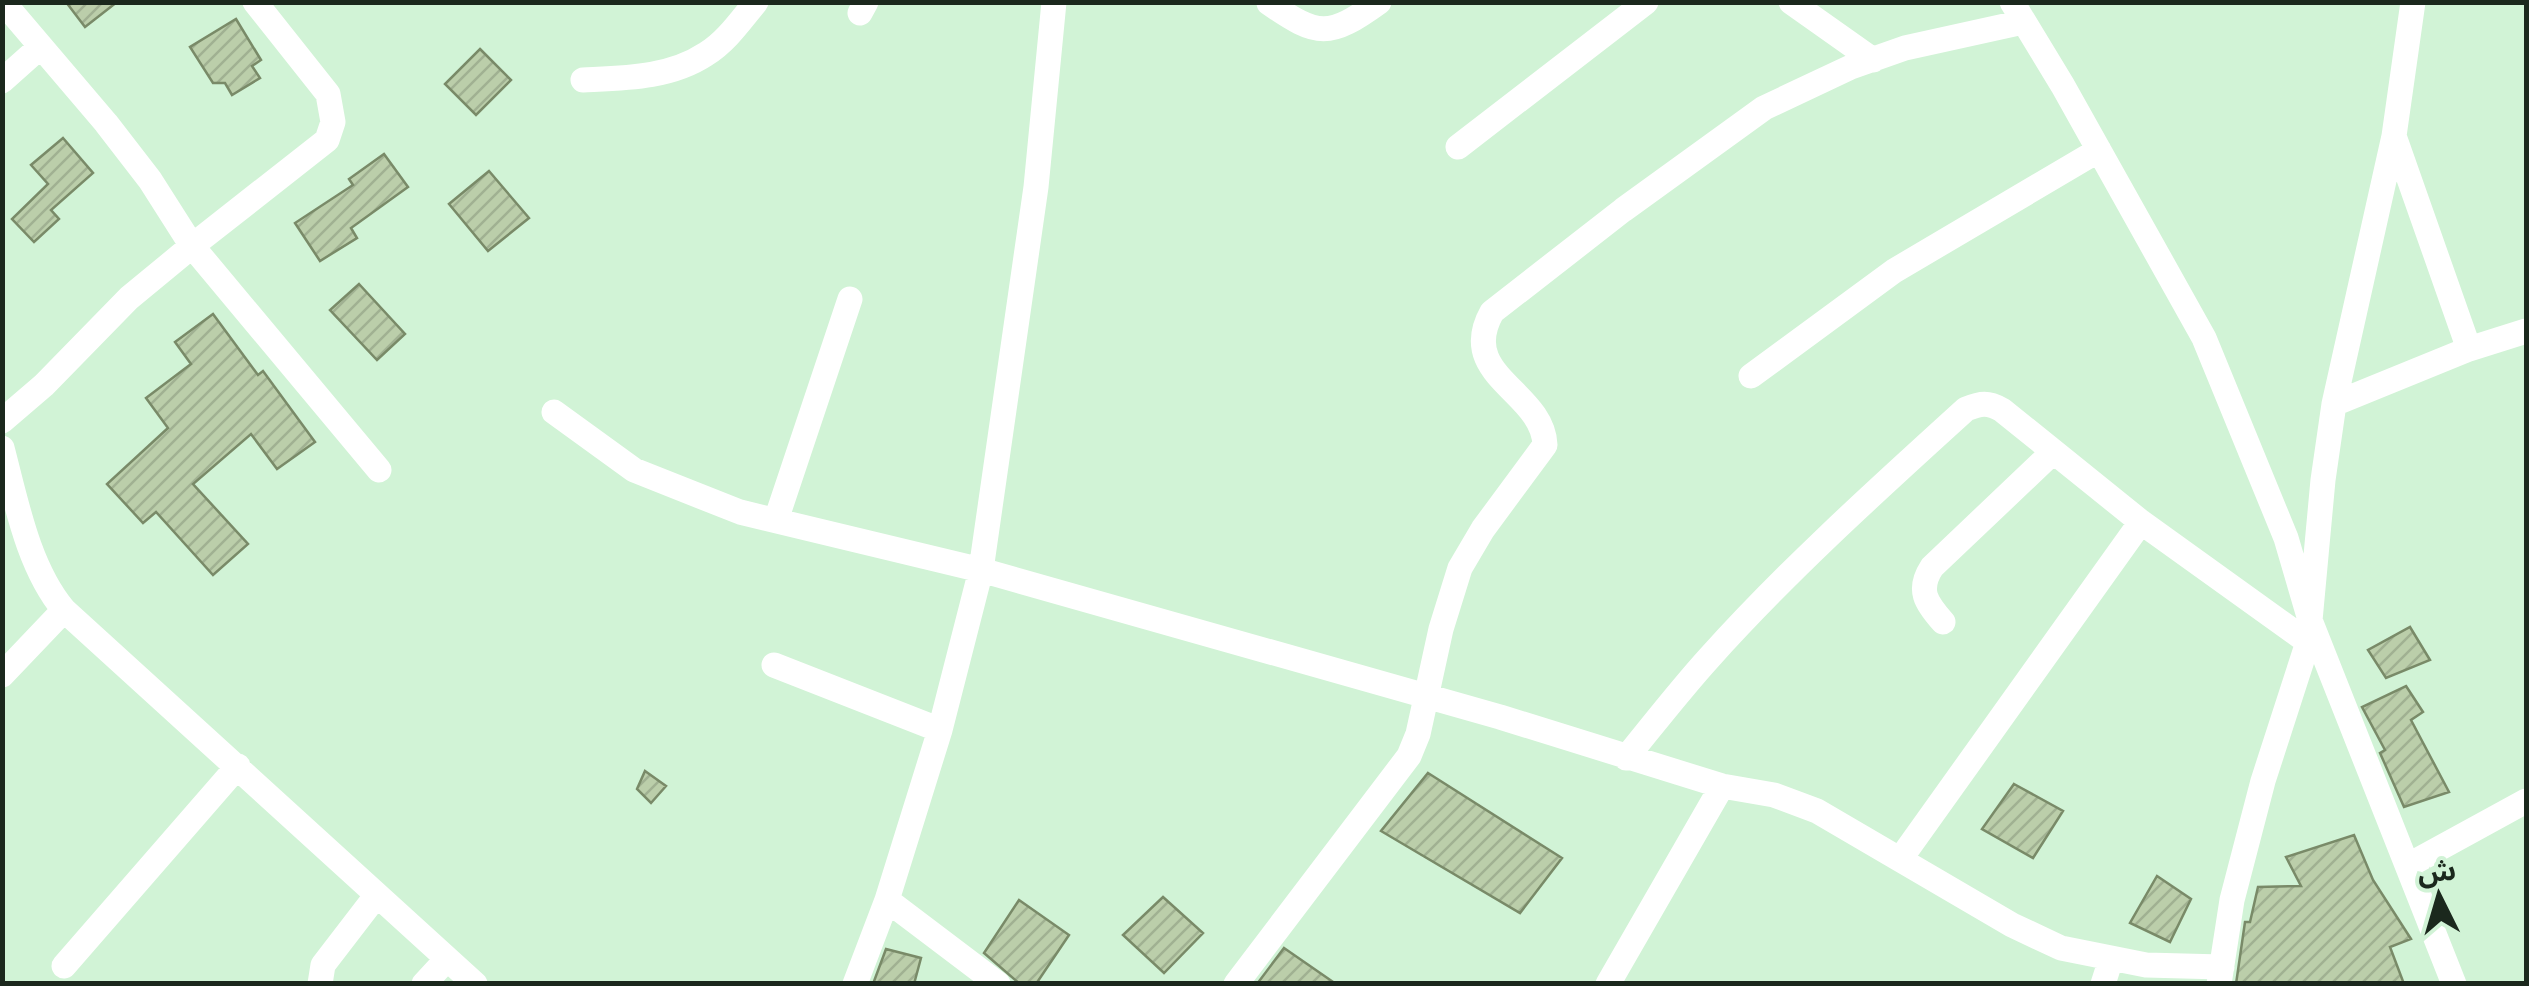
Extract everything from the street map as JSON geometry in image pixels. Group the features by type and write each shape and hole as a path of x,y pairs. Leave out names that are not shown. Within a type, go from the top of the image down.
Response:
{"street":[{"path":"4,2 150,180 192,246 379,470"},
{"path":"2,421 44,385 129,298 327,140 333,122 328,94 255,2"},
{"path":"583,80 644,76 692,61 707,54 756,2"},
{"path":"854,984 888,900 940,730 981,570 1036,187 1054,2"},
{"path":"1268,3 1300,25 1323,31 1342,26 1380,2"},
{"path":"1458,147 1646,2"},
{"path":"1791,2 1873,60"},
{"path":"554,412 634,470 740,512 981,570 1500,717 1722,786 1774,796 1817,811 2012,925 2107,971 2146,966 2220,975 2232,900 2263,781 2309,632 2334,404 2394,136 2413,2"},
{"path":"1236,984 1409,756 1460,568 1545,445 1540,420 1488,363 1484,327 1492,312 1764,108 1806,86 1873,60 2017,12 2204,338 2286,538 2309,632 2409,865 2454,984"},
{"path":"2,81 39,48"},
{"path":"2394,136 2469,349"},
{"path":"1751,376 1894,271 2099,150"},
{"path":"776,520 850,300"},
{"path":"2334,404 2526,330"},
{"path":"1626,758 1709,658 1884,484 1966,409 1980,404 1991,404 2141,522 2309,632"},
{"path":"2,448 36,558 50,593 64,610 475,984"},
{"path":"1943,622 1927,604 1922,590 1924,578 2053,452"},
{"path":"1901,858 2141,522"},
{"path":"2,674 64,610"},
{"path":"774,665 940,730"},
{"path":"64,966 238,766"},
{"path":"1608,984 1722,786"},
{"path":"2409,865 2526,801"},
{"path":"320,984 323,965 376,896"},
{"path":"888,900 998,984"},
{"path":"424,984 447,958"}],"building":[{"path":"66,2 117,2 85,27"},
{"path":"236,19 261,60 252,66 260,78 232,95 225,83 213,83 190,47"},
{"path":"480,49 511,80 476,115 445,84"},
{"path":"63,138 93,173 51,210 59,219 34,242 12,219 48,184 31,165"},
{"path":"384,154 408,187 351,228 357,238 320,261 295,223 353,185 349,179"},
{"path":"489,171 529,218 488,251 449,204"},
{"path":"359,284 405,334 377,360 330,310"},
{"path":"213,314 258,375 263,371 315,442 277,469 251,434 193,484 248,544 213,575 156,512 143,523 107,484 168,428 146,398 191,364 175,342"},
{"path":"2410,627 2430,660 2386,678 2368,650"},
{"path":"2406,686 2423,712 2411,720 2449,792 2404,807 2380,753 2385,750 2362,707"},
{"path":"645,771 666,786 651,803 637,789"},
{"path":"1428,773 1562,858 1520,913 1381,831"},
{"path":"2014,784 2063,811 2033,858 1982,829"},
{"path":"2354,835 2373,880 2411,939 2390,947 2404,984 2236,984 2245,922 2250,922 2258,887 2301,886 2286,857"},
{"path":"2157,876 2191,899 2170,942 2130,923"},
{"path":"1163,897 1203,933 1164,973 1123,935"},
{"path":"1019,900 1069,935 1036,984 1020,984 984,953"},
{"path":"1284,948 1336,984 1257,984"},
{"path":"886,949 921,958 914,984 873,984"}]}
